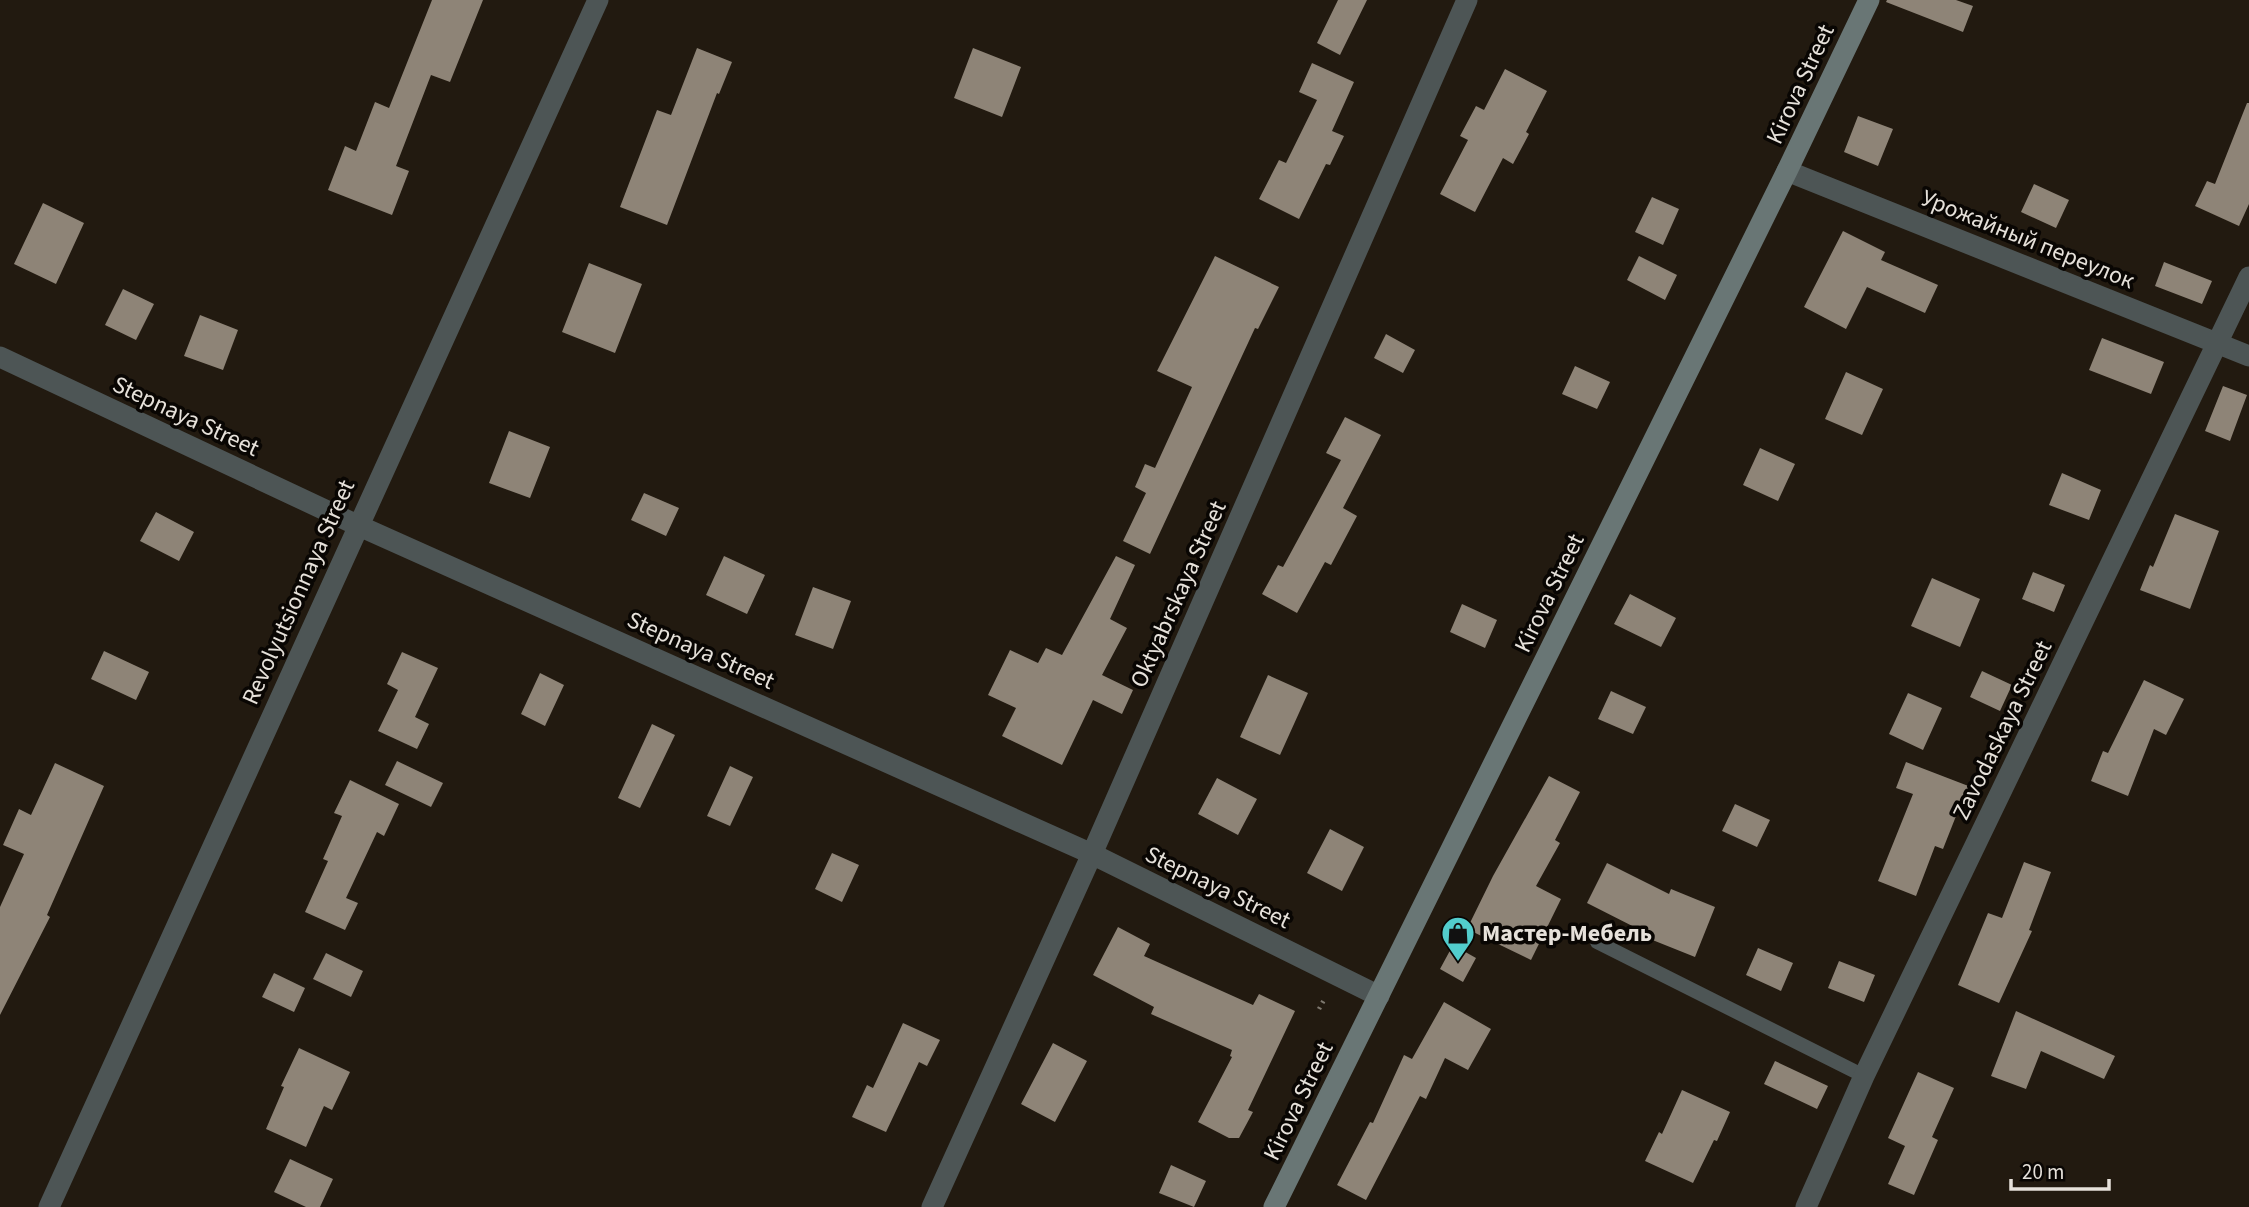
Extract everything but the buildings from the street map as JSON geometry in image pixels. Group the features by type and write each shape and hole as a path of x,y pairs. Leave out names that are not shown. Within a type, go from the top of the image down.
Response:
{"street":[{"name":"Revolyutsionnaya Street","path":"49,1207 598,0"},
{"name":"Oktyabrskaya Street","path":"932,1207 1092,854 1467,0"},
{"name":"Kirova Street","path":"1274,1207 1869,0"},
{"name":"Урожайный переулок","path":"1787,171 2249,356"},
{"name":"Zavodaskaya Street","path":"1806,1207 1864,1076 2249,278"},
{"name":"Stepnaya Street","path":"0,358 358,525 1092,854 1379,996"}],"lane":[{"path":"1597,942 1864,1076"}],"place":[{"name":"Мастер-Мебель","path":"1458,963"}]}
